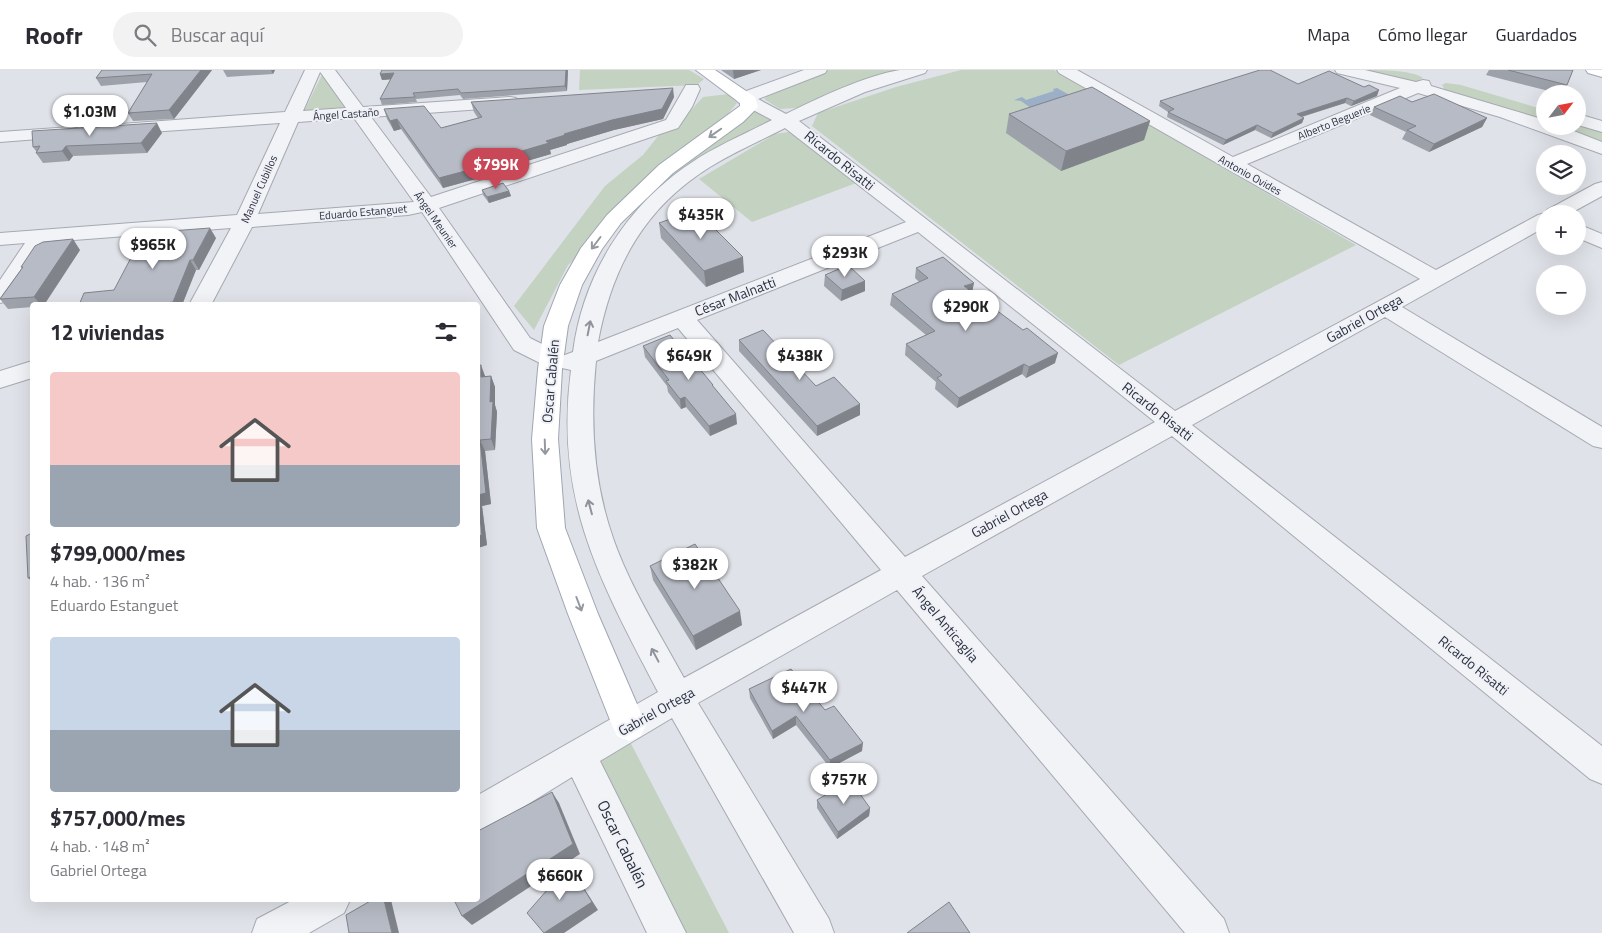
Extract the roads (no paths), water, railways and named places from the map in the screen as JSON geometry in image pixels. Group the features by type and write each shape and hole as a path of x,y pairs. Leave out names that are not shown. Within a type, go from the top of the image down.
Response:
{"main road":[{"name":"Ricardo Risatti","path":"704,70 747,100"},
{"path":"1594,70 1602,72"},
{"name":"Oscar Cabalén","path":"629,725 583,614 551,528 546,484 545,439 556,326 571,285 592,248 614,219 641,191 683,156 745,112 749,107 747,100"}],"street":[{"name":"Manuel Cubillos","path":"202,302 244,221 313,70"},
{"name":"Ángel Meunier","path":"327,70 426,205 522,344 551,364"},
{"path":"747,100 819,70"},
{"path":"815,933 677,698 614,578 599,538 588,500 581,449 580,401 584,356 592,315 603,277 619,246 656,200 699,166 785,120 849,90 919,70"},
{"name":"Antonio Ovides","path":"1065,70 1435,278"},
{"path":"1343,70 1427,81 1461,83"},
{"path":"1413,70 1427,81 1495,109 1602,148"},
{"name":"Alberto Beguerie","path":"1231,164 1427,81"},
{"path":"672,90 692,89 721,82"},
{"name":"Eduardo Estanguet","path":"0,239 408,209 426,205 672,124 676,121 682,107 691,96 692,89"},
{"name":"Ricardo Risatti","path":"747,100 799,128 1173,423 1602,767"},
{"name":"Ángel Castaño","path":"106,130 359,114 525,101"},
{"path":"1586,121 1602,127"},
{"path":"0,136 87,131"},
{"path":"1571,205 1602,188"},
{"name":"César Malnatti","path":"551,364 584,356 920,224"},
{"name":"Gabriel Ortega","path":"480,813 629,725 902,572 1536,224"},
{"path":"1586,234 1602,242"},
{"path":"0,296 42,236"},
{"path":"1385,307 1602,439"},
{"name":"Ángel Anticaglia","path":"681,317 902,572 1210,933"},
{"path":"0,380 30,371"},
{"name":"Oscar Cabalén","path":"580,755 666,933"},
{"path":"279,931 328,902"}],"water":[{"path":"1057,88 1075,98 1035,111 1021,101 1014,100 1022,97 1026,100 1054,91 1053,89"}]}
